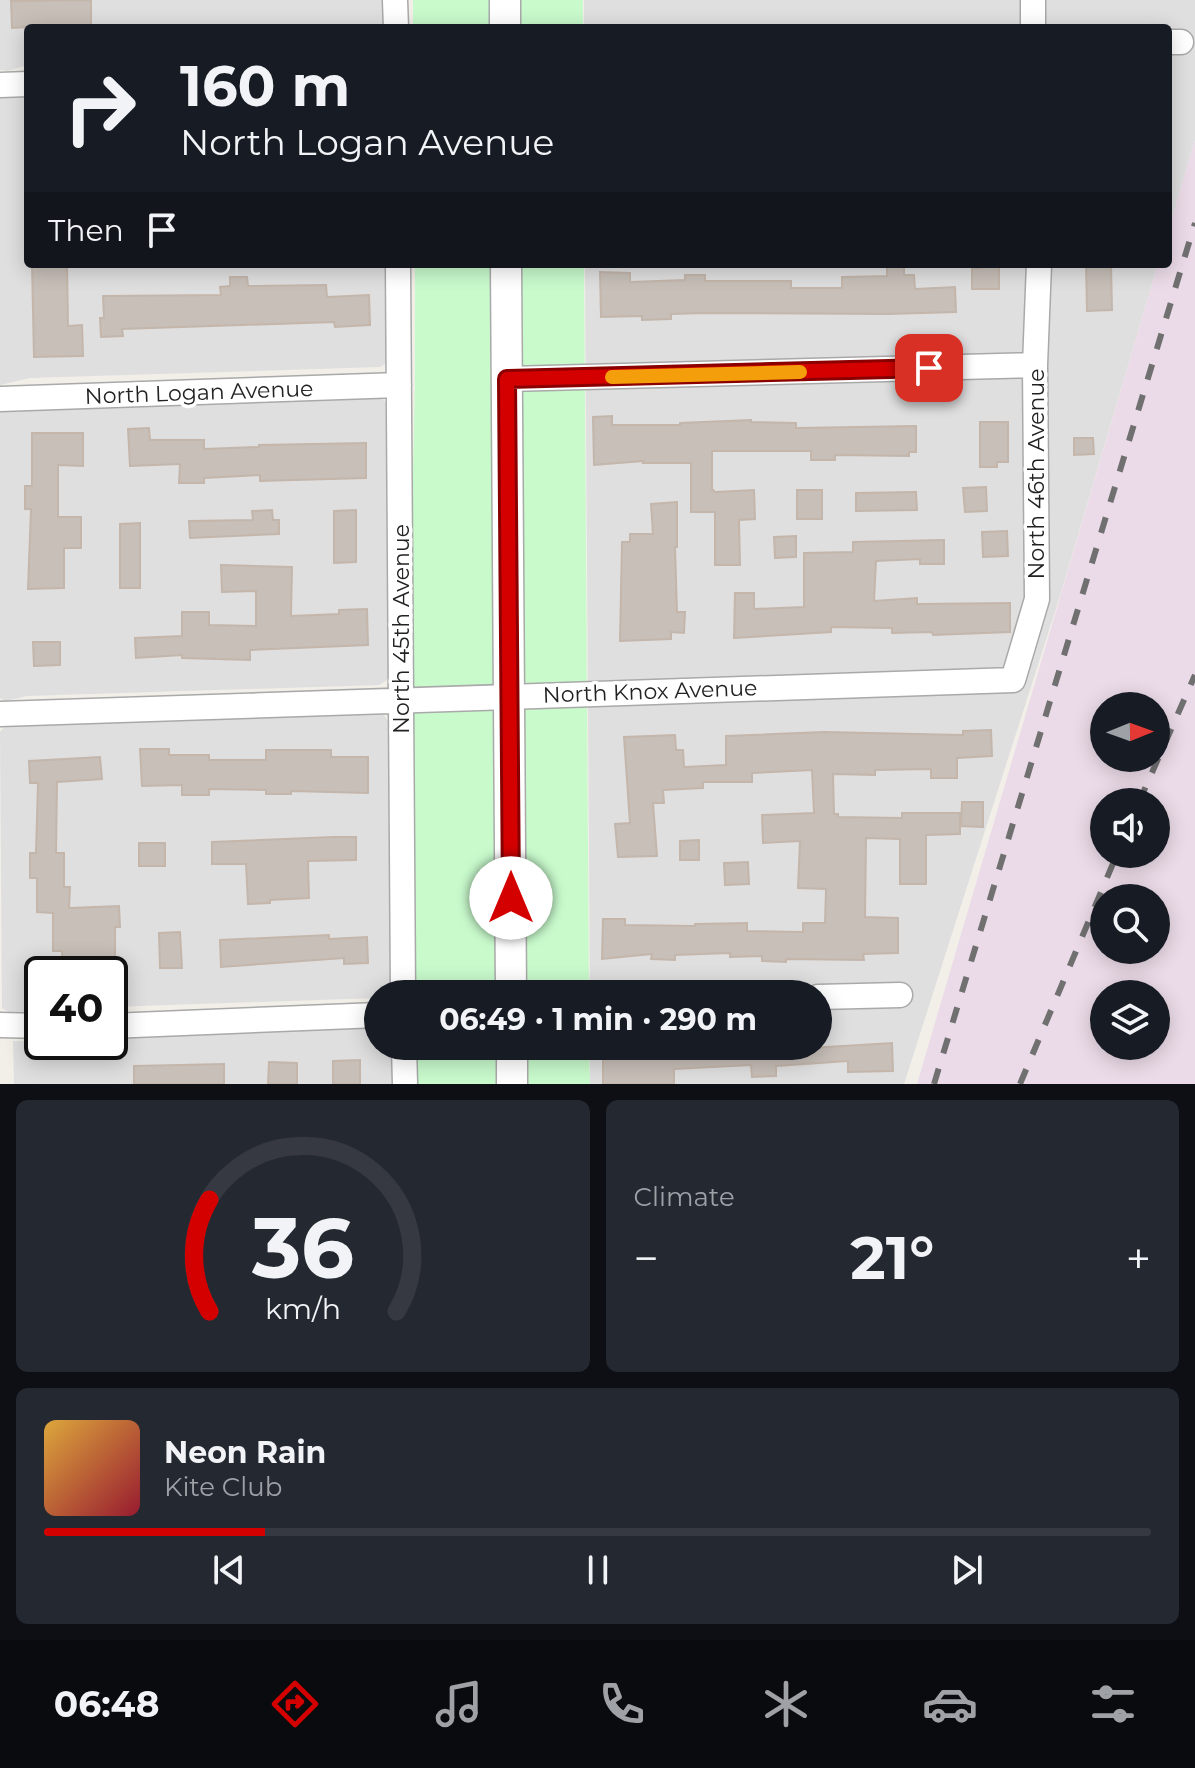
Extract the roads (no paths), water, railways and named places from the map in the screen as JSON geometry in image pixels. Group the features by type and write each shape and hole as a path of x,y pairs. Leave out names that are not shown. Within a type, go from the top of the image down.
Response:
{"street":[{"path":"395,0 396,24"},
{"path":"505,0 505,24"},
{"path":"1033,0 1033,24"},
{"path":"0,85 24,84"},
{"name":"North 45th Avenue","path":"398,268 403,980"},
{"path":"506,268 511,980"},
{"name":"North 46th Avenue","path":"1013,680 1037,599 1035,365 1039,268"},
{"path":"507,379 1035,365"},
{"name":"North Logan Avenue","path":"0,399 399,385"},
{"name":"North Knox Avenue","path":"0,714 1013,680"},
{"path":"832,997 900,995"},
{"path":"128,1025 364,1016"},
{"path":"0,1025 24,1026"},
{"path":"404,1060 405,1084"},
{"path":"512,1060 512,1084"}],"railway":[{"path":"934,1084 1195,223"},
{"path":"1145,788 1195,675"},
{"path":"1020,1084 1111,868"}]}
